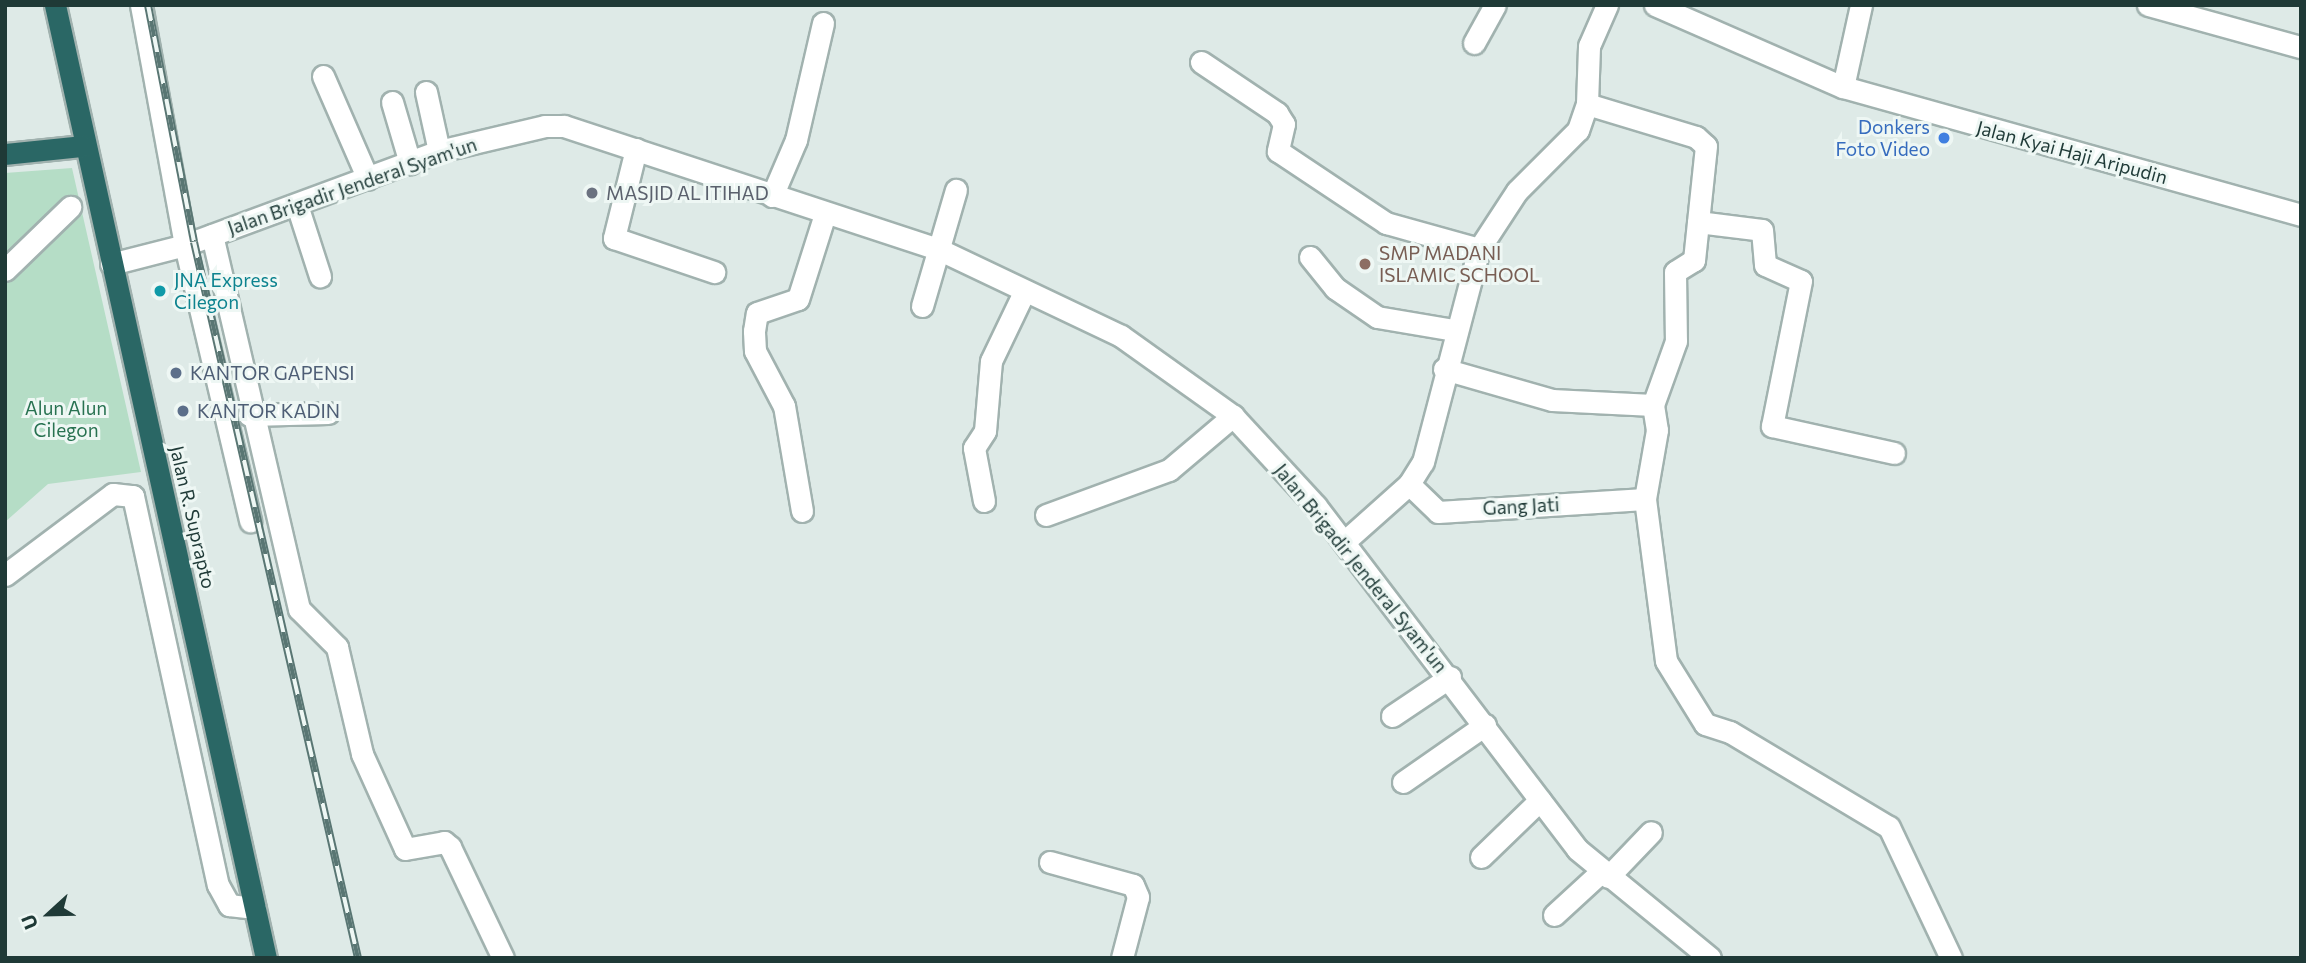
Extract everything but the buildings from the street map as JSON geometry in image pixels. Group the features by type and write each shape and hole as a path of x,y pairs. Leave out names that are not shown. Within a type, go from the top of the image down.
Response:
{"highway":[{"name":"Jalan R. Suprapto","path":"55,5 83,146 266,958"},
{"path":"5,154 83,146"}],"street":[{"path":"141,5 185,245 250,521"},
{"path":"1474,43 1495,5"},
{"path":"1344,542 1409,484 1423,461 1454,330 1479,249 1517,191 1567,144 1587,104 1589,46 1607,5"},
{"name":"Jalan Kyai Haji Aripudin","path":"1655,5 1843,87 2301,215"},
{"path":"1843,87 1861,5"},
{"path":"2148,5 2301,47"},
{"path":"772,196 796,140 823,23"},
{"path":"1201,62 1277,113 1284,124 1278,151 1386,223 1479,249"},
{"path":"323,76 368,179"},
{"path":"426,92 439,151"},
{"path":"392,102 410,163"},
{"path":"1587,104 1703,140 1693,263 1675,272 1674,358 1653,405 1657,430 1645,499 1660,644 1700,718 1889,827 1951,958"},
{"name":"Jalan Brigadir Jenderal Syam'un","path":"111,264 185,245 439,151 554,126 636,149 825,214 936,248 1121,336 1233,416 1344,542 1450,677 1540,800 1605,874 1687,951 1710,958"},
{"path":"636,149 614,238 714,272"},
{"path":"922,306 936,248 956,190"},
{"path":"297,205 320,276"},
{"path":"5,270 70,207"},
{"path":"802,510 784,406 755,351 754,331 757,313 798,299 825,214"},
{"path":"1698,222 1762,230 1765,265 1801,281 1772,426 1894,453"},
{"path":"212,235 249,415 264,449 274,520 299,609 337,648 362,754 393,827 409,851 444,842 450,847 503,958"},
{"path":"1310,257 1335,288 1377,317 1454,330"},
{"path":"984,501 974,448 985,431 990,361 1024,292"},
{"path":"1444,369 1552,400 1653,405"},
{"path":"249,415 328,412"},
{"path":"1046,515 1170,470 1233,416"},
{"name":"Gang Jati","path":"1409,484 1438,512 1645,499"},
{"path":"5,575 113,494 132,496 218,885 229,905 255,908"},
{"path":"1392,716 1450,677"},
{"path":"1403,782 1485,725"},
{"path":"1480,857 1540,800"},
{"path":"1555,915 1651,832"},
{"path":"1050,862 1133,885 1138,897 1122,958"}],"green space":[{"name":"Alun Alun Cilegon","path":"72,168 141,472 48,484 5,522 5,173"}],"railway":[{"path":"148,5 194,242 358,958"}],"place":[{"name":"Donkers Foto Video","path":"1944,138"},
{"name":"MASJID AL ITIHAD","path":"592,193"},
{"name":"SMP MADANI ISLAMIC SCHOOL","path":"1365,264"},
{"name":"JNA Express Cilegon","path":"160,291"},
{"name":"KANTOR GAPENSI","path":"176,373"},
{"name":"KANTOR KADIN","path":"183,411"}]}
